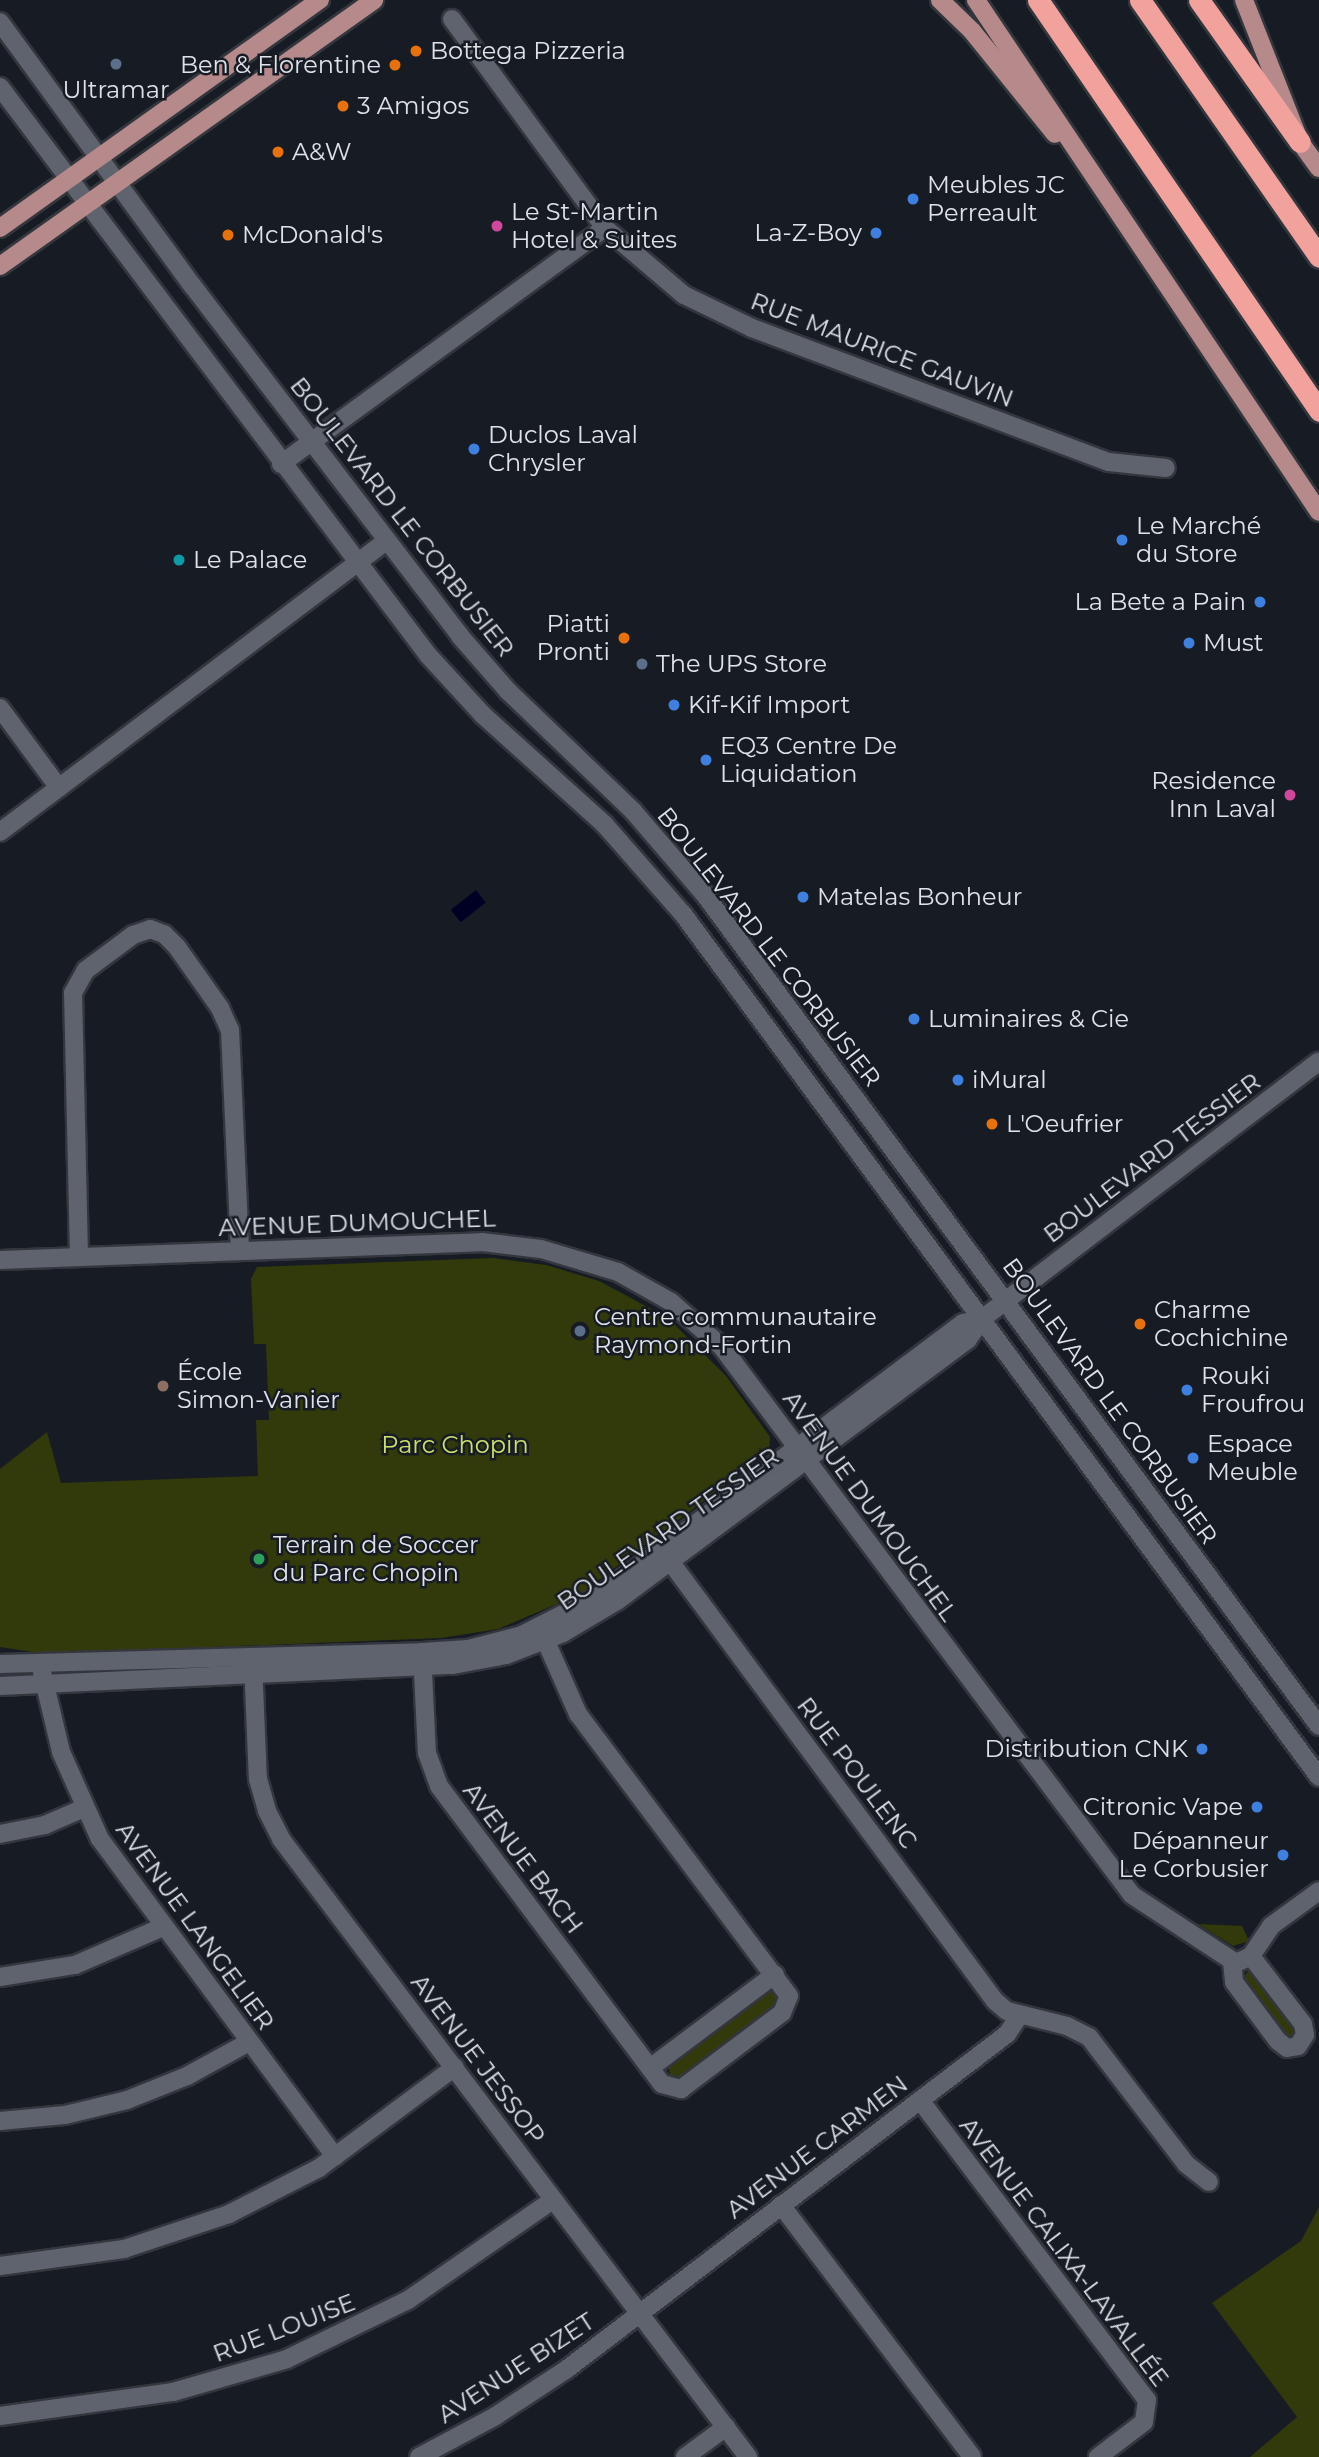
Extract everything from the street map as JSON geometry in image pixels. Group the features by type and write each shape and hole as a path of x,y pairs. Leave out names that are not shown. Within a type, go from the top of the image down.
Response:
{"highway":[{"path":"1038,0 1319,411"},
{"path":"1140,0 1319,257"},
{"path":"1199,0 1300,142"},
{"path":"1276,196 1319,241"}],"main road":[{"path":"0,228 320,0"},
{"path":"0,266 374,0"},
{"path":"940,0 972,30 1130,227"},
{"path":"976,0 1319,512"},
{"path":"1244,0 1300,142 1319,168"}],"street":[{"name":"RUE MAURICE GAUVIN","path":"452,19 605,228 672,287 735,321 1109,462 1166,468"},
{"name":"BOULEVARD LE CORBUSIER","path":"0,22 386,541 497,679 633,811 684,869 1319,1726"},
{"name":"BOULEVARD LE CORBUSIER","path":"0,87 356,563 463,694 580,800 675,905 1319,1777"},
{"path":"281,464 605,228"},
{"path":"0,832 386,541"},
{"path":"0,708 59,788"},
{"path":"79,1256 73,993 86,970 133,935 150,929 164,934 177,947 220,1008 230,1030 240,1251"},
{"name":"BOULEVARD TESSIER","path":"0,1686 42,1674 254,1665 480,1661 543,1634 666,1556 802,1454 963,1323 982,1319 1319,1061"},
{"name":"AVENUE DUMOUCHEL","path":"0,1260 500,1243 594,1263 651,1289 704,1329 802,1454 1115,1878 1141,1902 1232,1962"},
{"name":"RUE POULENC","path":"666,1556 995,2001 1020,2015"},
{"name":"AVENUE BACH","path":"423,1660 427,1753 439,1786 664,2086 681,2089 782,2013 789,1996 579,1714 543,1634"},
{"name":"BOULEVARD TESSIER","path":"0,1664 42,1674"},
{"name":"AVENUE JESSOP","path":"254,1665 258,1779 271,1821 638,2315 748,2457"},
{"name":"AVENUE LANGELIER","path":"42,1674 57,1740 84,1808 119,1868 335,2157"},
{"path":"0,1834 44,1825 84,1808"},
{"path":"1251,1956 1303,2024 1305,2035 1298,2046 1287,2048 1278,2041 1234,1982 1232,1962 1251,1956 1267,1930 1319,1891"},
{"path":"0,1976 82,1962 163,1927"},
{"path":"650,2068 775,1974"},
{"path":"1020,2015 1067,2026 1089,2037 1186,2164 1209,2182"},
{"name":"AVENUE CARMEN","path":"638,2315 1011,2031 1020,2015"},
{"path":"0,2121 65,2115 127,2100 179,2080 249,2042"},
{"path":"0,2266 64,2261 167,2238 272,2194 335,2157 455,2067"},
{"name":"AVENUE CALIXA-LAVALLÉE","path":"920,2100 1147,2400 1144,2422 1098,2457"},
{"name":"RUE LOUISE","path":"0,2416 173,2392 287,2359 401,2305 553,2200"},
{"path":"781,2204 972,2457"},
{"name":"AVENUE BIZET","path":"419,2457 526,2397 638,2315"},
{"path":"685,2457 726,2427"}],"green space":[{"name":"Parc Chopin","path":"493,1258 546,1265 599,1281 668,1318 726,1376 770,1437 769,1452 580,1594 498,1629 441,1638 112,1651 39,1653 0,1647 0,1469 47,1432 61,1483 258,1476 256,1420 269,1420 266,1344 254,1344 251,1279 257,1267"},
{"path":"1198,1924 1242,1926 1249,1941 1233,1946"},
{"path":"1248,1971 1254,1973 1259,1980 1256,1983 1261,1983 1294,2028 1292,2037 1286,2038 1242,1980"},
{"path":"773,1991 779,1997 774,2009 682,2078 671,2079 668,2065 764,1992"},
{"path":"1319,2207 1319,2457 1250,2457 1297,2417 1212,2303 1301,2241"}],"water":[{"path":"476,890 486,903 461,922 451,910"}],"place":[{"name":"Bottega Pizzeria","path":"416,51"},
{"name":"Ultramar","path":"116,64"},
{"name":"Ben & Florentine","path":"395,65"},
{"name":"3 Amigos","path":"343,106"},
{"name":"A&W","path":"278,152"},
{"name":"Meubles JC Perreault","path":"913,199"},
{"name":"Le St-Martin Hotel & Suites","path":"497,226"},
{"name":"La-Z-Boy","path":"876,233"},
{"name":"McDonald's","path":"228,235"},
{"name":"Duclos Laval Chrysler","path":"474,449"},
{"name":"Le Marché du Store","path":"1122,540"},
{"name":"Le Palace","path":"179,560"},
{"name":"La Bete a Pain","path":"1260,602"},
{"name":"Piatti Pronti","path":"624,638"},
{"name":"Must","path":"1189,643"},
{"name":"The UPS Store","path":"642,664"},
{"name":"Kif-Kif Import","path":"674,705"},
{"name":"EQ3 Centre De Liquidation","path":"706,760"},
{"name":"Residence Inn Laval","path":"1290,795"},
{"name":"Matelas Bonheur","path":"803,897"},
{"name":"Luminaires & Cie","path":"914,1019"},
{"name":"iMural","path":"958,1080"},
{"name":"L'Oeufrier","path":"992,1124"},
{"name":"Charme Cochichine","path":"1140,1324"},
{"name":"Centre communautaire Raymond-Fortin","path":"580,1331"},
{"name":"École Simon-Vanier","path":"163,1386"},
{"name":"Rouki Froufrou","path":"1187,1390"},
{"name":"Espace Meuble","path":"1193,1458"},
{"name":"Terrain de Soccer du Parc Chopin","path":"259,1559"},
{"name":"Distribution CNK","path":"1202,1749"},
{"name":"Citronic Vape","path":"1257,1807"},
{"name":"Dépanneur Le Corbusier","path":"1283,1855"}]}
